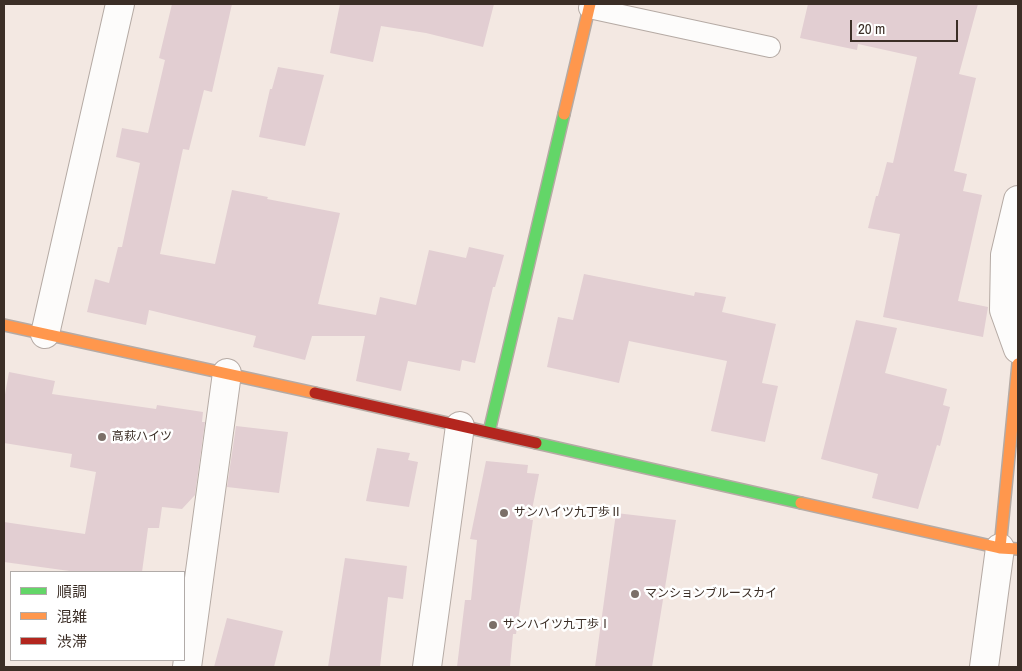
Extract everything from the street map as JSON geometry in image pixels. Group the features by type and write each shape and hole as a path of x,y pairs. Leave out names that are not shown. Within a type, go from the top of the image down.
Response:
{"street":[{"path":"45,334 120,4"},
{"path":"490,432 589,6"},
{"path":"1018,200 1006,255 1004,310 1018,349"},
{"path":"4,325 1009,548"},
{"path":"984,667 1009,548 1018,364"},
{"path":"187,667 227,373"},
{"path":"427,667 460,426"}],"lane":[{"path":"589,6 770,46"}],"building":[{"path":"172,4 232,4 212,92 204,90 189,150 183,149 160,254 215,264 232,190 268,197 267,199 340,213 318,304 376,315 380,297 416,305 429,250 466,258 469,247 504,255 495,287 493,287 475,363 462,360 460,371 408,361 401,391 356,381 365,336 312,336 305,360 253,347 256,336 149,310 146,325 87,312 95,279 109,283 118,247 122,247 140,163 116,157 122,128 148,133 165,60 159,58"},
{"path":"340,4 494,4 483,47 426,33 381,26 373,62 330,53"},
{"path":"808,4 978,4 959,74 976,78 954,171 967,174 963,191 982,195 958,301 988,307 983,337 883,317 900,234 868,228 887,162 893,163 917,57 858,44 857,50 800,38"},
{"path":"278,67 324,75 305,146 259,137 270,89 272,89"},
{"path":"584,274 694,296 695,292 726,297 722,312 776,324 762,383 778,386 765,442 711,431 727,361 629,341 619,383 547,367 558,317 573,320"},
{"path":"856,320 897,328 885,373 947,389 943,405 950,407 940,446 937,445 918,509 872,498 878,474 821,459"},
{"path":"9,372 55,381 52,394 156,409 157,405 203,412 202,422 205,422 195,495 182,509 162,507 159,528 148,528 142,571 70,571 4,562 4,522 85,534 96,472 70,467 72,454 4,443 4,400"},
{"path":"236,426 288,432 279,493 227,487"},
{"path":"377,448 410,453 408,460 418,462 409,507 366,501"},
{"path":"486,461 528,465 527,473 539,474 530,520 533,520 516,634 513,634 510,667 457,667 465,600 471,600 477,540 470,539"},
{"name":"マンションブルースカイ","path":"616,513 676,520 652,667 595,667"},
{"path":"345,558 407,566 403,599 388,597 380,667 328,667"},
{"path":"227,618 283,631 274,667 214,667"}],"traffic: fast":[{"path":"489,432 564,114"},
{"path":"536,443 801,503"}],"traffic: slow":[{"path":"564,114 590,4"},
{"path":"4,325 315,393"},
{"path":"1000,548 1018,364"},
{"path":"801,503 1000,548 1018,549"}],"traffic: jam":[{"path":"315,393 536,443"}],"place":[{"name":"高萩ハイツ","path":"102,437"},
{"name":"サンハイツ九丁歩Ⅱ","path":"504,513"},
{"name":"マンションブルースカイ","path":"635,594"},
{"name":"サンハイツ九丁歩Ⅰ","path":"493,625"}]}
